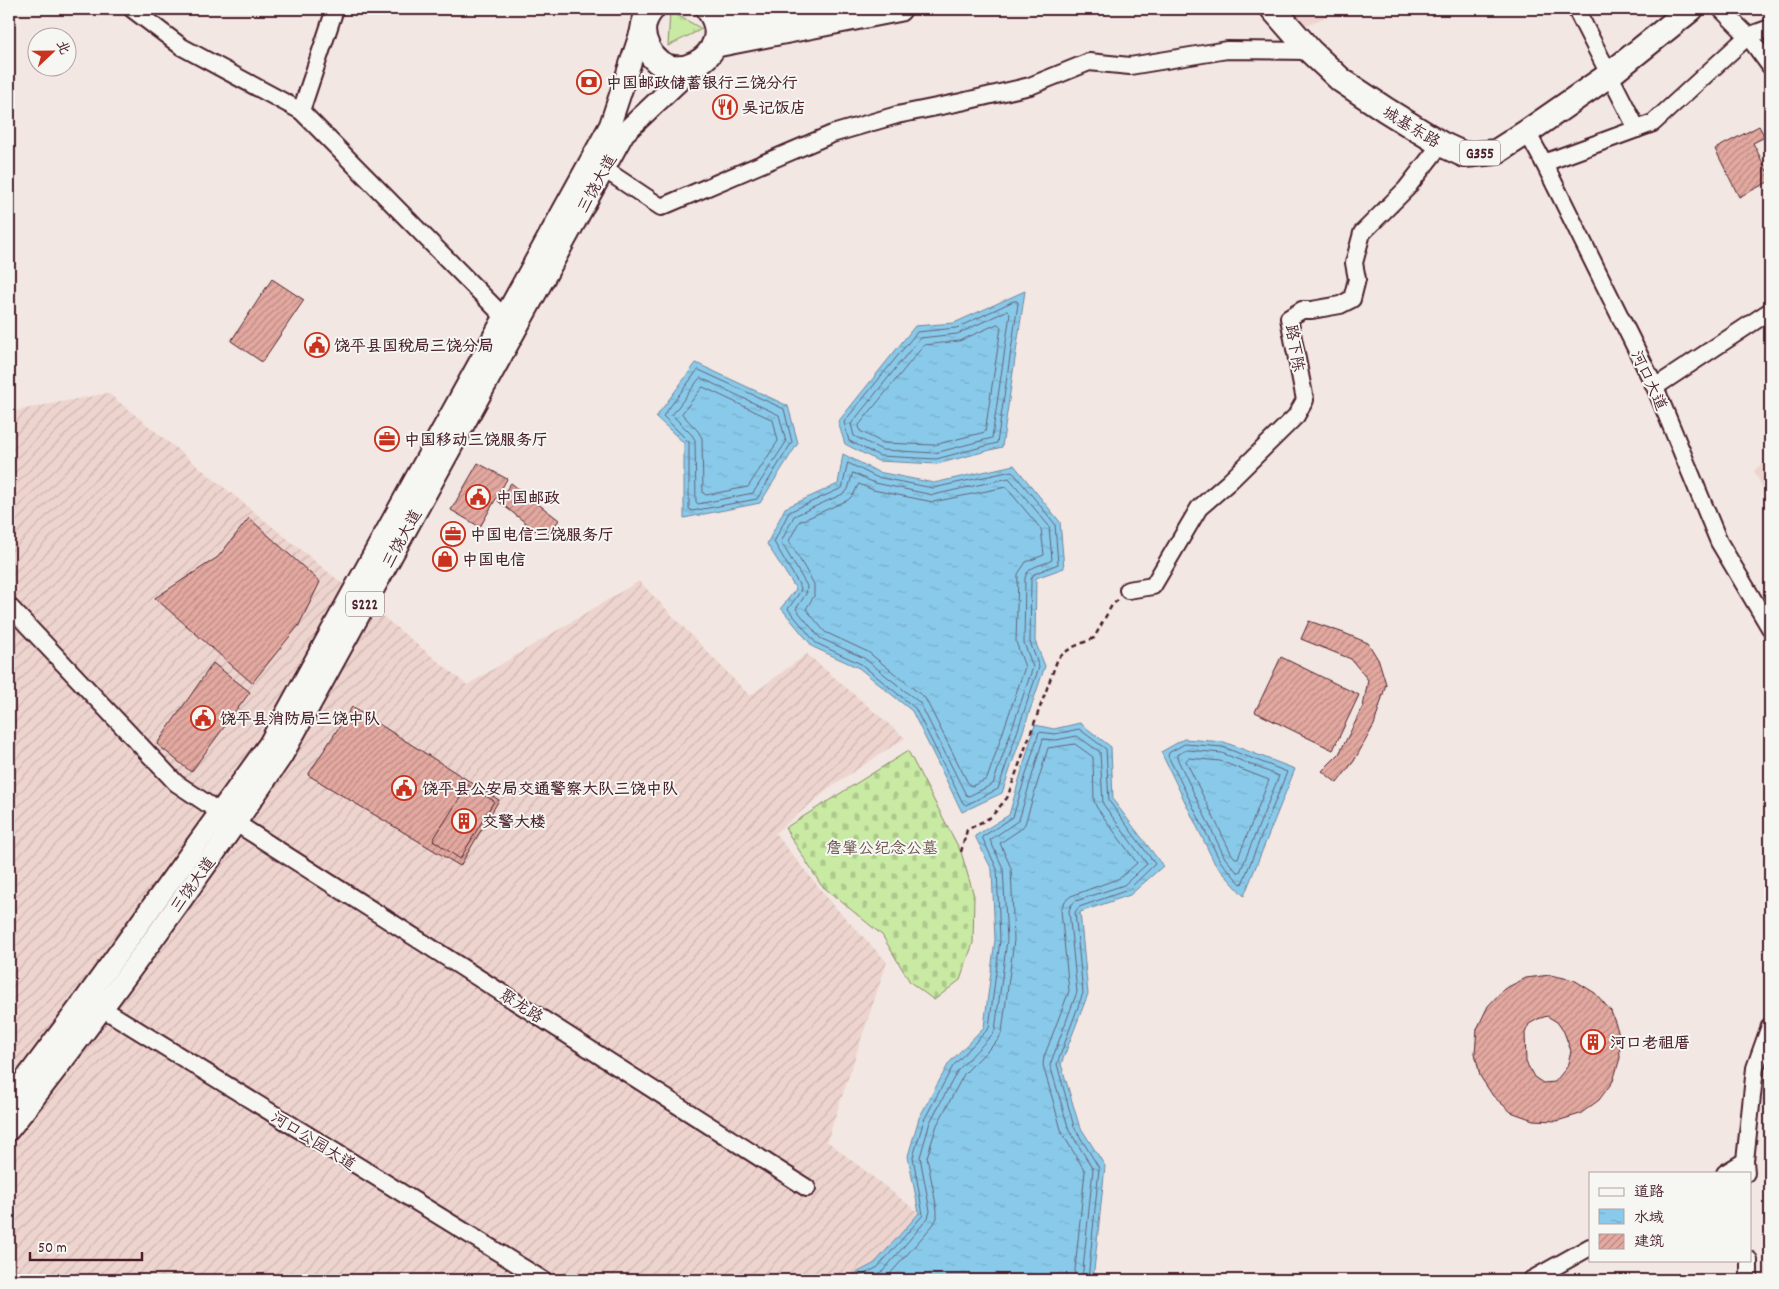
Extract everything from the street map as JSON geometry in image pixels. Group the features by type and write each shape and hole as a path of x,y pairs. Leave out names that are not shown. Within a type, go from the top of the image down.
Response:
{"highway":[{"path":"714,45 787,22 816,9"},
{"path":"646,14 643,37 647,48 658,61 673,68 685,68 696,65 704,59 714,45 716,30 711,14 787,22 898,9"},
{"name":"城基东路","path":"1272,9 1310,51 1342,80 1441,144 1465,155 1496,152 1528,132 1609,75 1691,9"}],"main road":[{"name":"三饶大道","path":"510,322 604,170 617,129 646,14"},
{"name":"三饶大道","path":"9,1130 94,1003 228,818 282,756 510,322 617,129 696,65"},
{"name":"三饶大道","path":"9,1101 94,1003"}],"street":[{"path":"132,9 182,47 301,110 510,322"},
{"path":"301,110 335,9"},
{"path":"1576,9 1637,129"},
{"path":"1721,9 1748,36 1770,66"},
{"path":"1544,163 1653,123 1748,36 1770,28"},
{"path":"604,170 661,207 832,134 897,115 1030,86 1089,62 1130,66 1227,50 1310,51"},
{"name":"河口大道","path":"1528,132 1655,387 1719,542 1770,628"},
{"name":"路下陈","path":"1128,590 1153,586 1199,508 1229,482 1296,416 1305,400 1289,318 1302,310 1340,305 1352,299 1357,279 1354,263 1362,233 1406,189 1441,144"},
{"path":"1655,387 1770,311"},
{"name":"聚龙路","path":"9,606 176,783 807,1188"},
{"name":"河口公园大道","path":"94,1003 543,1280"},
{"path":"1728,1172 1746,1167 1755,1068 1770,1026"},
{"path":"1531,1280 1589,1248"},
{"path":"1749,1262 1749,1280"}],"path":[{"path":"961,852 967,830 991,817 1007,798 1058,658 1071,648 1094,638 1112,605 1128,590"}],"shaded area":[{"path":"1289,9 1345,9 1302,27"},
{"path":"108,393 467,685 639,581 750,696 807,654 905,738 836,783 775,833 832,904 887,962 827,1141 919,1213 875,1263 843,1280 9,1280 9,412"},
{"path":"1770,456 1770,501 1754,471"}],"green space":[{"path":"670,11 702,29 668,46"},
{"name":"詹肇公纪念公墓","path":"908,751 961,852 974,896 973,943 960,980 934,1000 910,982 882,935 821,885 785,828"}],"water":[{"path":"1025,291 1002,447 937,464 878,461 845,444 838,422 915,326 954,323"},
{"path":"696,363 788,406 798,443 760,503 684,518 684,443 656,417"},
{"path":"843,454 878,472 934,483 1014,465 1060,522 1064,568 1036,578 1035,641 1045,666 1002,793 962,812 912,711 859,668 813,647 781,608 796,589 767,544 785,508 838,484"},
{"path":"1080,723 1111,747 1113,800 1163,866 1130,895 1080,912 1088,994 1061,1064 1079,1125 1105,1166 1093,1280 843,1280 875,1263 919,1213 908,1156 919,1118 949,1063 984,1027 995,940 992,870 975,836 1009,815 1035,725 1054,729"},
{"path":"1184,739 1224,742 1295,769 1244,896 1215,864 1161,752"}],"building":[{"path":"1759,126 1765,137 1753,143 1767,171 1770,170 1770,181 1739,197 1715,149"},
{"path":"272,279 304,300 262,362 231,341"},
{"path":"478,463 507,479 480,527 451,510"},
{"path":"511,483 559,520 546,539 498,501"},
{"path":"249,518 320,582 299,625 252,683 155,598 218,557"},
{"path":"1309,621 1368,643 1379,661 1386,684 1374,725 1354,761 1337,783 1322,771 1339,754 1363,707 1368,680 1351,659 1301,639"},
{"path":"1281,657 1359,695 1333,750 1255,712"},
{"name":"饶平县消防局三饶中队","path":"213,663 250,692 191,772 157,744"},
{"name":"饶平县公安局交通警察大队三饶中队","path":"352,707 499,800 460,866 308,775"},
{"name":"交警大楼","path":"468,785 494,801 460,859 433,840"},
{"name":"河口老祖厝","path":"1550,975 1574,980 1595,993 1611,1011 1619,1034 1620,1058 1613,1081 1599,1100 1580,1114 1557,1121 1533,1120 1511,1112 1493,1096 1480,1076 1475,1053 1477,1029 1488,1006 1504,989 1526,978","holes":["1547,1016 1557,1022 1564,1032 1571,1051 1567,1067 1555,1082 1543,1083 1534,1077 1526,1062 1525,1033 1529,1024 1538,1019"]}],"place":[{"name":"中国邮政储蓄银行三饶分行","path":"589,82"},
{"name":"吴记饭店","path":"725,107"},
{"name":"饶平县国税局三饶分局","path":"317,345"},
{"name":"中国移动三饶服务厅","path":"387,439"},
{"name":"中国邮政","path":"478,497"},
{"name":"中国电信三饶服务厅","path":"453,534"},
{"name":"中国电信","path":"445,559"},
{"name":"饶平县消防局三饶中队","path":"203,718"},
{"name":"饶平县公安局交通警察大队三饶中队","path":"404,788"},
{"name":"交警大楼","path":"464,821"},
{"name":"河口老祖厝","path":"1593,1042"}]}
